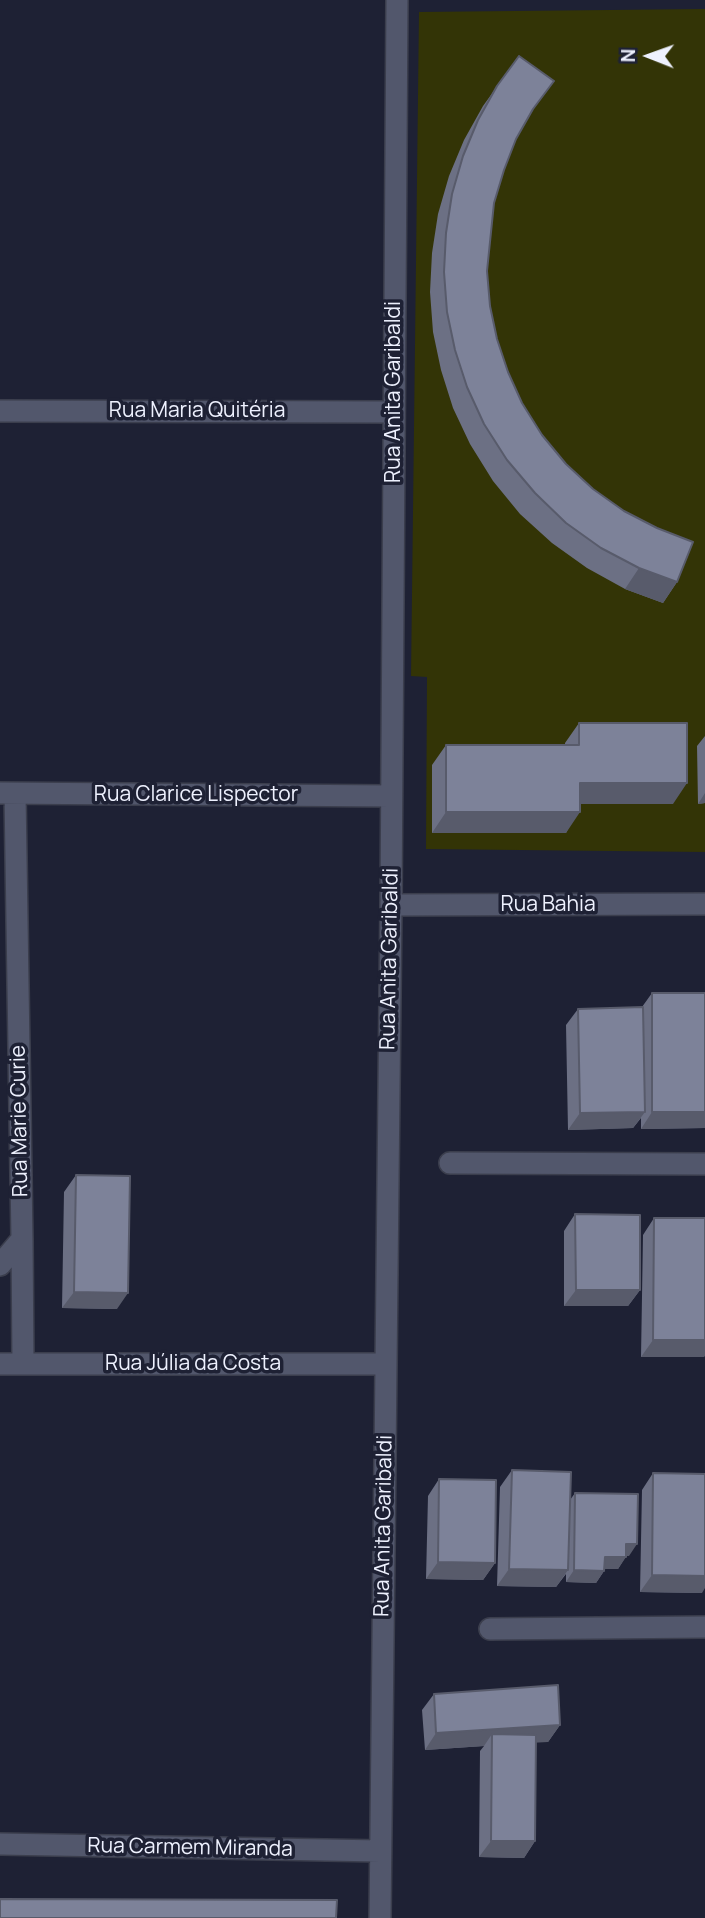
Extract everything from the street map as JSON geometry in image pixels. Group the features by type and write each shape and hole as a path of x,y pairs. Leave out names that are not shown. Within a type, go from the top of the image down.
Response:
{"street":[{"name":"Rua Anita Garibaldi","path":"380,1918 397,0"},
{"name":"Rua Maria Quitéria","path":"0,411 393,412"},
{"name":"Rua Clarice Lispector","path":"7,793 391,796"},
{"name":"Rua Marie Curie","path":"7,793 22,1239 23,1364"},
{"name":"Rua Bahia","path":"391,905 705,904"},
{"path":"450,1163 705,1164"},
{"path":"0,1265 22,1239"},
{"name":"Rua Júlia da Costa","path":"0,1364 386,1364"},
{"path":"490,1629 705,1627"},
{"name":"Rua Carmem Miranda","path":"0,1844 380,1851"}],"shaded area":[{"path":"705,9 705,852 426,849 427,677 411,676 419,12"}],"building":[{"path":"519,56 554,81 533,109 516,139 494,203 487,271 490,306 497,339 522,403 542,435 566,464 593,489 624,511 693,542 677,582 639,568 601,548 566,523 535,493 507,460 484,424 467,387 455,350 447,312 444,272 452,194 463,156 478,120 497,86"},
{"path":"579,723 687,723 687,783 580,783 580,812 446,812 446,745 579,745"},
{"path":"652,993 705,993 705,1112 652,1112"},
{"path":"643,1007 645,1112 580,1113 578,1009"},
{"path":"76,1175 130,1176 128,1293 74,1292"},
{"path":"575,1214 640,1215 640,1290 576,1290"},
{"path":"654,1218 705,1218 705,1340 653,1340"},
{"path":"512,1470 571,1472 568,1570 509,1569"},
{"path":"653,1473 705,1474 705,1576 652,1575"},
{"path":"439,1479 496,1480 495,1563 438,1562"},
{"path":"575,1493 638,1494 637,1544 626,1544 626,1557 605,1557 604,1571 574,1570"},
{"path":"558,1685 560,1725 436,1733 434,1694"},
{"path":"492,1734 536,1735 535,1841 491,1841"},
{"path":"0,1899 337,1900 336,1918 0,1918"}]}
